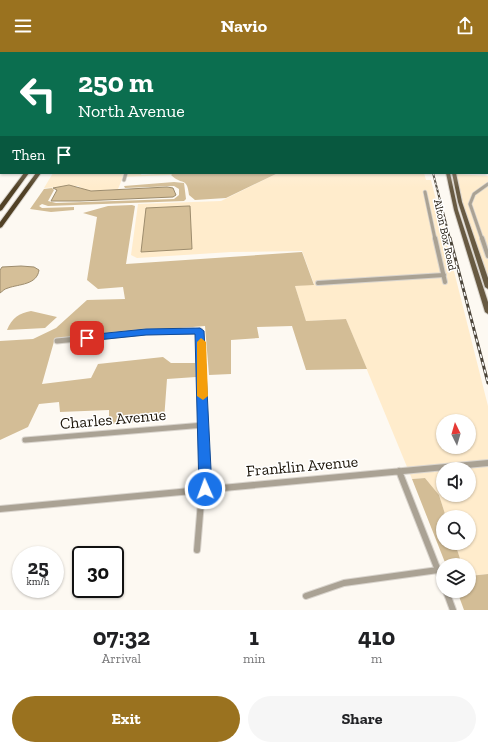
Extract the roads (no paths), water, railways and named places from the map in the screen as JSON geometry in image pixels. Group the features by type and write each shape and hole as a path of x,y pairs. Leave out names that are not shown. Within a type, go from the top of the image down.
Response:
{"highway":[{"path":"0,209 26,174"},
{"path":"0,226 38,174"}],"main road":[{"path":"448,174 456,210 488,312"},
{"path":"454,174 463,210 488,287"}],"street":[{"path":"124,180 126,174"},
{"path":"488,184 474,194 470,204 488,256"},
{"name":"Alton Box Road","path":"425,192 445,282"},
{"path":"318,283 444,275"},
{"path":"57,341 146,332 200,331 204,425 204,490 197,550"},
{"name":"Charles Avenue","path":"25,440 204,425"},
{"name":"Franklin Avenue","path":"0,509 488,463"},
{"path":"399,471 436,565"},
{"path":"306,596 344,584 436,570"},
{"path":"449,598 453,610"}],"railway":[{"path":"433,174 450,239"},
{"path":"450,238 488,383"}]}
